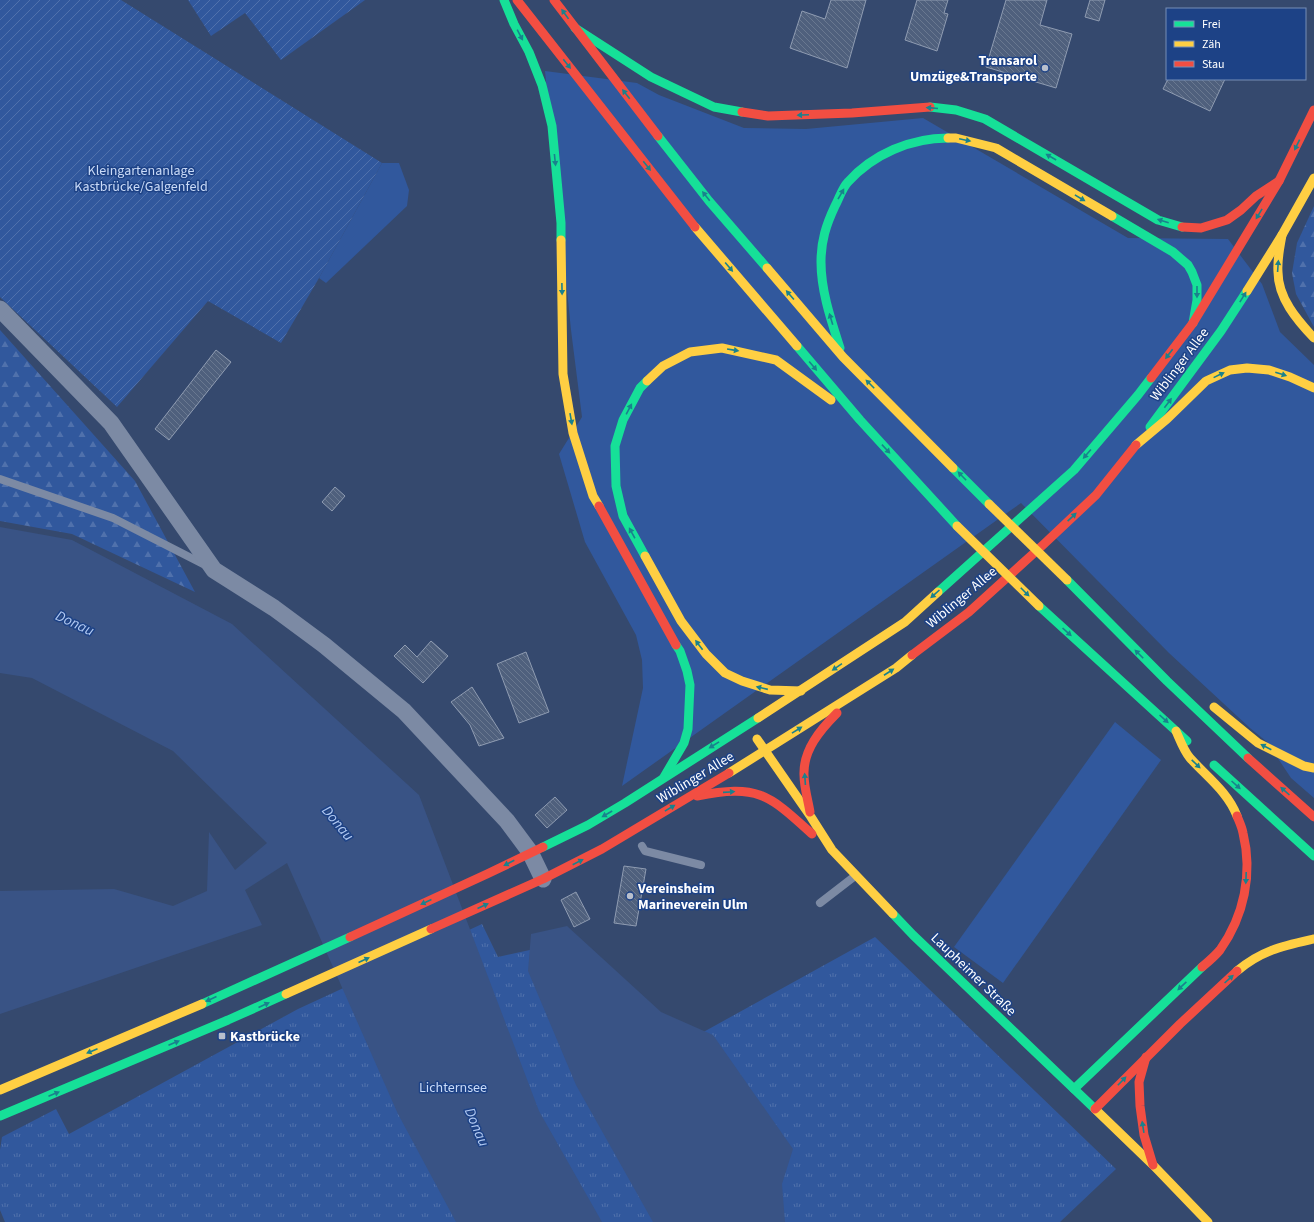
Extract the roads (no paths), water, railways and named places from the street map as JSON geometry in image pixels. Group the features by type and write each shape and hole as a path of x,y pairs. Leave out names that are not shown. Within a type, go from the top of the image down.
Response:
{"main road":[{"path":"504,0 514,24 529,52 542,85 552,126 561,222 564,374 573,432 593,496 680,652 690,685 688,729 684,743 664,777"},
{"path":"517,0 688,219 860,420 957,526 1039,606 1193,746"},
{"path":"554,0 709,201 843,357 1167,682 1259,768 1314,816"},
{"path":"575,28 651,77 714,107 768,116 852,113 926,108 956,110 985,119 1158,220 1181,227 1202,228 1227,220 1242,210 1256,196 1279,181"},
{"name":"Wiblinger Allee","path":"28,1078 179,1014 317,952 487,874 588,825 640,794 664,777 801,691 904,622 1074,470 1138,395 1193,322 1279,181 1314,110"},
{"path":"843,357 829,313 823,283 821,262 823,240 827,222 848,183 864,167 878,157 898,147 918,141 939,138 956,138 996,148 1173,252 1187,264 1194,274 1198,288 1193,322"},
{"name":"Wiblinger Allee","path":"1,1120 18,1109 329,976 543,879 602,849 690,797 896,668 969,612 1096,495 1136,445 1221,331 1282,235 1314,178"},
{"path":"1282,235 1278,276 1281,291 1291,312 1314,338"},
{"path":"801,691 770,690 742,681 725,673 706,654 681,621 623,516 616,486 615,446 623,420 640,388 663,366 690,352 722,348 776,360 860,420"},
{"path":"1136,445 1168,419 1206,381 1230,370 1247,368 1269,370 1290,377 1314,388"},
{"path":"1167,682 1195,696"},
{"path":"811,817 804,773 812,743 827,722 856,694"},
{"path":"1209,703 1258,743 1304,766 1314,768"},
{"name":"Laupheimer Straße","path":"748,725 764,751 811,817 832,850 855,876 913,935 1153,1165 1208,1222"},
{"path":"1074,1089 1219,951 1236,923 1245,894 1246,864 1243,833 1234,808 1216,783 1189,757 1176,731"},
{"path":"1205,757 1314,856"},
{"path":"690,797 719,792 744,791 762,795 779,805 832,850"},
{"path":"1095,1109 1147,1056 1246,964 1265,953 1288,945 1314,939"},
{"path":"1147,1056 1139,1082 1140,1106 1144,1135 1153,1165"},
{"path":"0,1081 28,1078"},
{"path":"0,1090 28,1078"}],"street":[{"path":"0,309 110,423 214,570 274,608 324,645 404,711 507,821 530,852 543,879"}],"lane":[{"path":"0,479 113,518 214,570"},
{"path":"642,846 645,851 701,865"},
{"path":"820,904 855,876"}],"water":[{"name":"Donau","path":"0,527 72,540 232,624 419,795 539,1111 602,1222 456,1222 398,1114 287,863 245,890 262,925 0,1014 0,891 114,889 173,906 207,891 209,832 235,870 267,843 173,751 32,678 0,673"},
{"path":"567,926 661,1012 713,1035 793,1149 782,1184 785,1222 653,1222 576,1085 528,971 531,934"}],"place":[{"name":"Transarol Umzüge&Transporte","path":"1045,68"},
{"name":"Vereinsheim Marineverein Ulm","path":"630,896"},
{"name":"Kastbrücke","path":"222,1036"}],"park label":[{"name":"Kleingartenanlage Kastbrücke/Galgenfeld","path":"141,178"},
{"name":"Lichternsee","path":"453,1087"}]}
